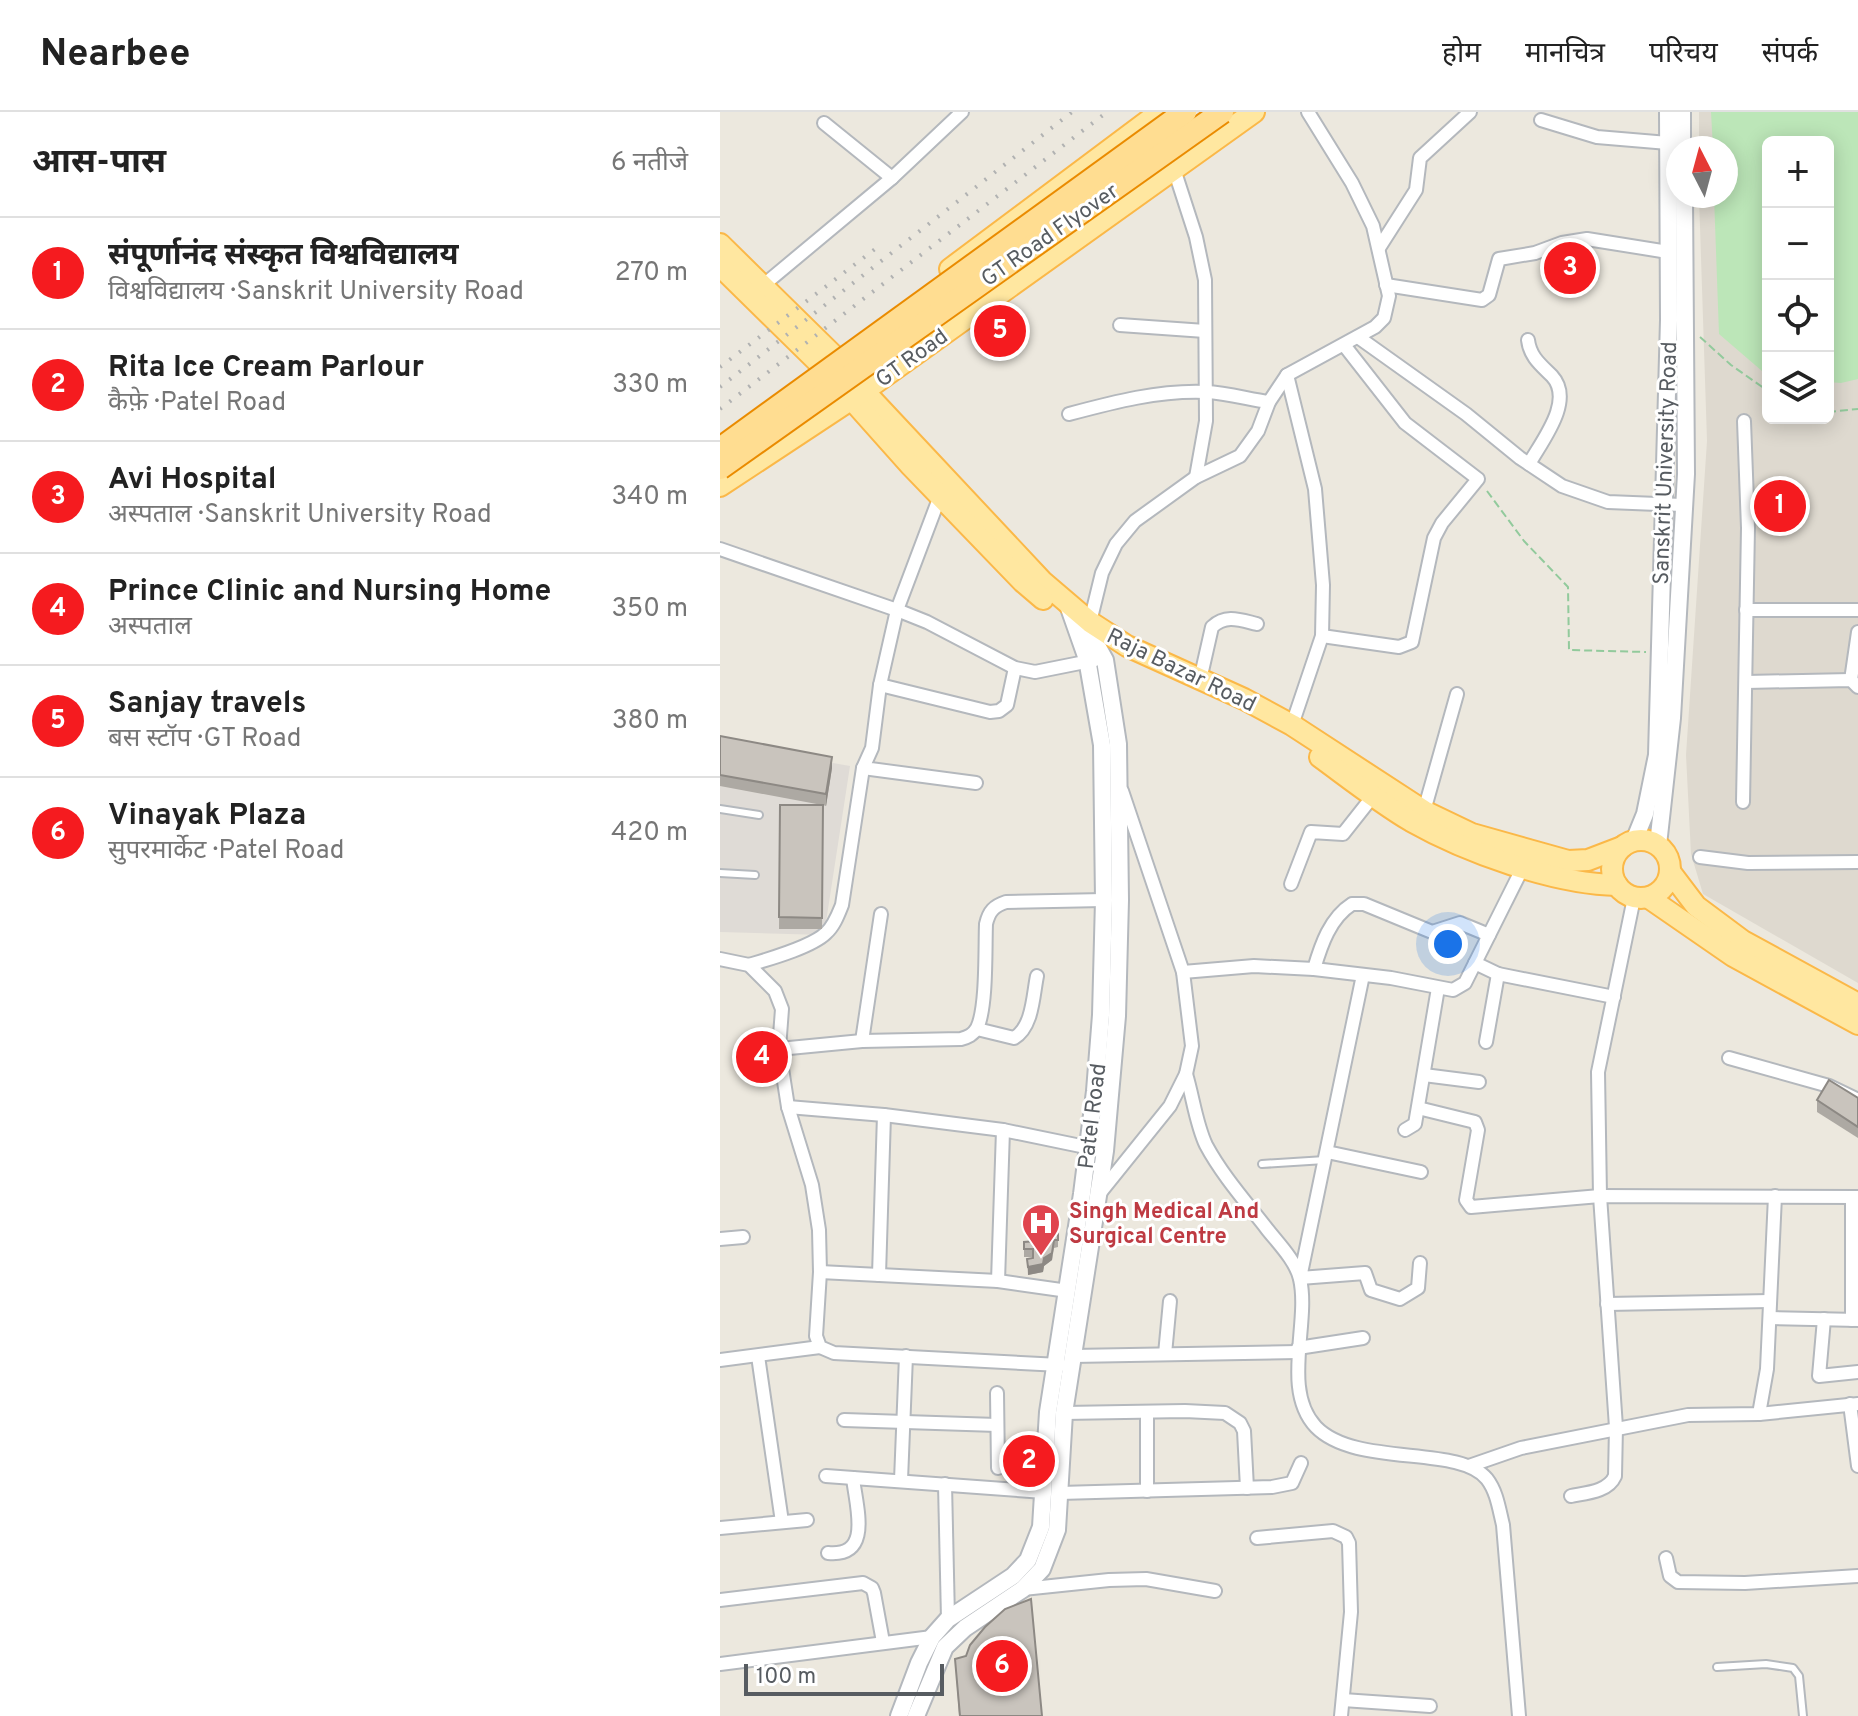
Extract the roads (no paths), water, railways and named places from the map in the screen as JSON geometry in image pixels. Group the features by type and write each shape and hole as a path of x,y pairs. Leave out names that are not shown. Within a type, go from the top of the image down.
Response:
{"highway":[{"name":"GT Road Flyover","path":"720,449 1185,112"},
{"name":"GT Road Flyover","path":"720,468 1222,112"}],"main road":[{"path":"720,442 1160,112"},
{"name":"GT Road","path":"720,486 857,395 1254,112"},
{"name":"Raja Bazar Road","path":"720,244 757,290 828,360 940,496 1023,582 1083,630 1308,747 1373,796 1414,822 1523,867 1567,881 1633,894"},
{"name":"Raja Bazar Road","path":"720,266 757,290"},
{"name":"Raja Bazar Road","path":"857,395 1042,581 1083,630 1127,646 1292,725 1424,811 1472,834 1560,860 1588,860 1628,844"},
{"path":"1858,1004 1743,941 1718,935 1679,921 1633,894 1612,865 1628,844 1651,841 1658,845 1668,856 1671,873 1718,935 1858,1024"},
{"path":"1633,894 1663,888 1671,873"}],"street":[{"path":"720,549 897,610 927,622 1015,668 1035,672 1083,630 1102,573 1116,544 1135,521 1196,477 1240,456 1258,431 1269,402 1287,375 1358,337 1384,318 1389,296 1373,226 1352,183 1308,112"},
{"path":"1379,248 1416,190 1420,158 1470,112"},
{"name":"Sanskrit University Road","path":"1668,112 1673,136"},
{"name":"Sanskrit University Road","path":"1677,136 1682,112"},
{"path":"757,290 892,178 956,114"},
{"path":"1541,120 1597,137 1666,144"},
{"path":"824,123 892,178"},
{"path":"1174,169 1205,280 1206,421 1196,477"},
{"name":"Sanskrit University Road","path":"1651,813 1657,755 1671,208"},
{"name":"Sanskrit University Road","path":"1651,813 1672,718 1686,474 1684,208"},
{"path":"1386,285 1482,300 1489,295 1496,264 1502,258 1524,256 1562,243 1587,239 1668,252"},
{"path":"1120,325 1205,331"},
{"path":"1358,337 1562,486 1608,502 1682,505"},
{"path":"1528,340 1532,354 1558,383 1560,394 1554,420 1529,464"},
{"path":"1322,636 1399,647 1412,642 1434,538 1442,523 1478,479 1405,423 1344,345"},
{"path":"1287,375 1315,489 1323,585 1322,636 1292,725"},
{"path":"1069,414 1130,398 1207,392 1269,402"},
{"path":"1743,802 1748,528 1744,421"},
{"path":"720,959 749,965 825,935 835,922 842,905 863,768 872,748 880,685 897,610 940,496"},
{"path":"1746,610 1858,610"},
{"path":"1200,680 1212,627 1230,618 1257,624"},
{"name":"Patel Road","path":"919,1713 945,1647 965,1628 1023,1589 1042,1569 1057,1530 1048,1412 1066,1362 1098,1196 1117,1016 1118,744 1105,660 1083,630"},
{"name":"Patel Road","path":"899,1716 932,1637 948,1619 1013,1576 1028,1560 1052,1493 1064,1413 1068,1291 1095,1091 1101,1015 1104,900 1102,745 1083,630"},
{"path":"1746,682 1854,684 1858,632"},
{"path":"880,685 990,712 999,711 1007,705 1015,668"},
{"path":"1424,811 1457,694"},
{"path":"863,768 976,783"},
{"path":"1098,1196 1170,1106 1186,1074 1192,1046 1183,972 1120,784"},
{"path":"1291,884 1311,832 1343,834 1373,796"},
{"path":"1628,844 1651,813"},
{"path":"1651,813 1658,845"},
{"path":"1700,857 1748,863 1858,862"},
{"path":"1183,972 1254,966 1314,969 1391,978 1453,990 1465,983 1523,867"},
{"path":"1571,1496 1601,1489 1612,1483 1615,1476 1616,1427 1600,1196 1598,1072 1633,894"},
{"path":"779,1049 970,1036 977,1029 983,990 986,924 988,914 995,906 1006,902 1104,900"},
{"path":"1314,969 1329,929 1352,904 1364,904 1432,932 1460,923 1489,935"},
{"path":"862,1041 881,914"},
{"path":"1475,963 1498,974 1614,997"},
{"path":"749,965 775,991 782,1009 779,1049 788,1107 812,1185 819,1230 816,1336 820,1347"},
{"path":"1486,1042 1498,974"},
{"path":"1363,975 1300,1278 1302,1298 1298,1350 1302,1401 1308,1418 1337,1442 1363,1450 1469,1466 1486,1478 1496,1496 1503,1525 1519,1716"},
{"path":"977,1029 1014,1038 1021,1034 1029,1017 1037,976"},
{"path":"1405,1130 1415,1124 1438,988"},
{"path":"1729,1058 1829,1086 1858,1100"},
{"path":"1186,1074 1206,1144 1300,1278"},
{"path":"1424,1075 1479,1082"},
{"path":"788,1107 1003,1130 1105,1151"},
{"path":"1418,1108 1470,1120 1478,1126 1466,1200 1471,1207 1600,1196 1855,1197 1855,1320 1770,1318"},
{"path":"879,1275 884,1115"},
{"path":"998,1281 1003,1130"},
{"path":"1326,1156 1421,1172"},
{"path":"1759,1414 1767,1369 1775,1196"},
{"path":"720,1239 743,1237"},
{"path":"1300,1278 1365,1273 1371,1290 1400,1299 1418,1288 1420,1263"},
{"path":"820,1272 998,1281 1068,1291"},
{"path":"1165,1354 1170,1301"},
{"path":"1607,1304 1770,1301"},
{"path":"1824,1319 1819,1376 1858,1372"},
{"path":"720,1360 820,1347 834,1353 1066,1362 1165,1354 1298,1350 1363,1338"},
{"path":"758,1356 782,1522"},
{"path":"901,1480 906,1356"},
{"path":"997,1393 998,1468"},
{"path":"1469,1466 1521,1448 1688,1415 1759,1414 1854,1404 1858,1466"},
{"path":"1147,1412 1147,1491"},
{"path":"1064,1413 1225,1413 1233,1417 1244,1431 1247,1488"},
{"path":"844,1420 997,1425"},
{"path":"826,1476 1052,1493 1147,1491 1247,1488 1292,1483 1301,1463"},
{"path":"828,1553 839,1554 850,1550 859,1537 853,1478"},
{"path":"945,1484 948,1619"},
{"path":"720,1528 807,1520"},
{"path":"1257,1538 1333,1531 1346,1537 1349,1543 1351,1612 1341,1716"},
{"path":"1666,1558 1670,1576 1678,1582 1745,1583 1858,1576"},
{"path":"1023,1589 1146,1579 1215,1591"},
{"path":"720,1600 863,1583 874,1593 883,1642"},
{"path":"720,1664 932,1637"},
{"path":"1343,1700 1430,1706"}],"lane":[{"path":"720,809 759,815"},
{"path":"720,873 755,875"},
{"path":"1262,1164 1326,1156"},
{"path":"1717,1667 1766,1664 1793,1668 1799,1676 1803,1716"}],"railway":[{"path":"720,387 1072,112"},
{"path":"720,409 1107,112"},
{"path":"720,367 879,246"}],"place":[{"name":"Avi Hospital","path":"1570,268"},
{"name":"Sanjay travels","path":"1000,331"},
{"name":"संपूर्णानंद संस्कृत विश्वविद्यालय","path":"1780,506"},
{"name":"Prince Clinic and Nursing Home","path":"762,1057"},
{"name":"Singh Medical And Surgical Centre","path":"1041,1257"},
{"name":"Rita Ice Cream Parlour","path":"1029,1461"},
{"name":"Vinayak Plaza","path":"1002,1666"}]}
